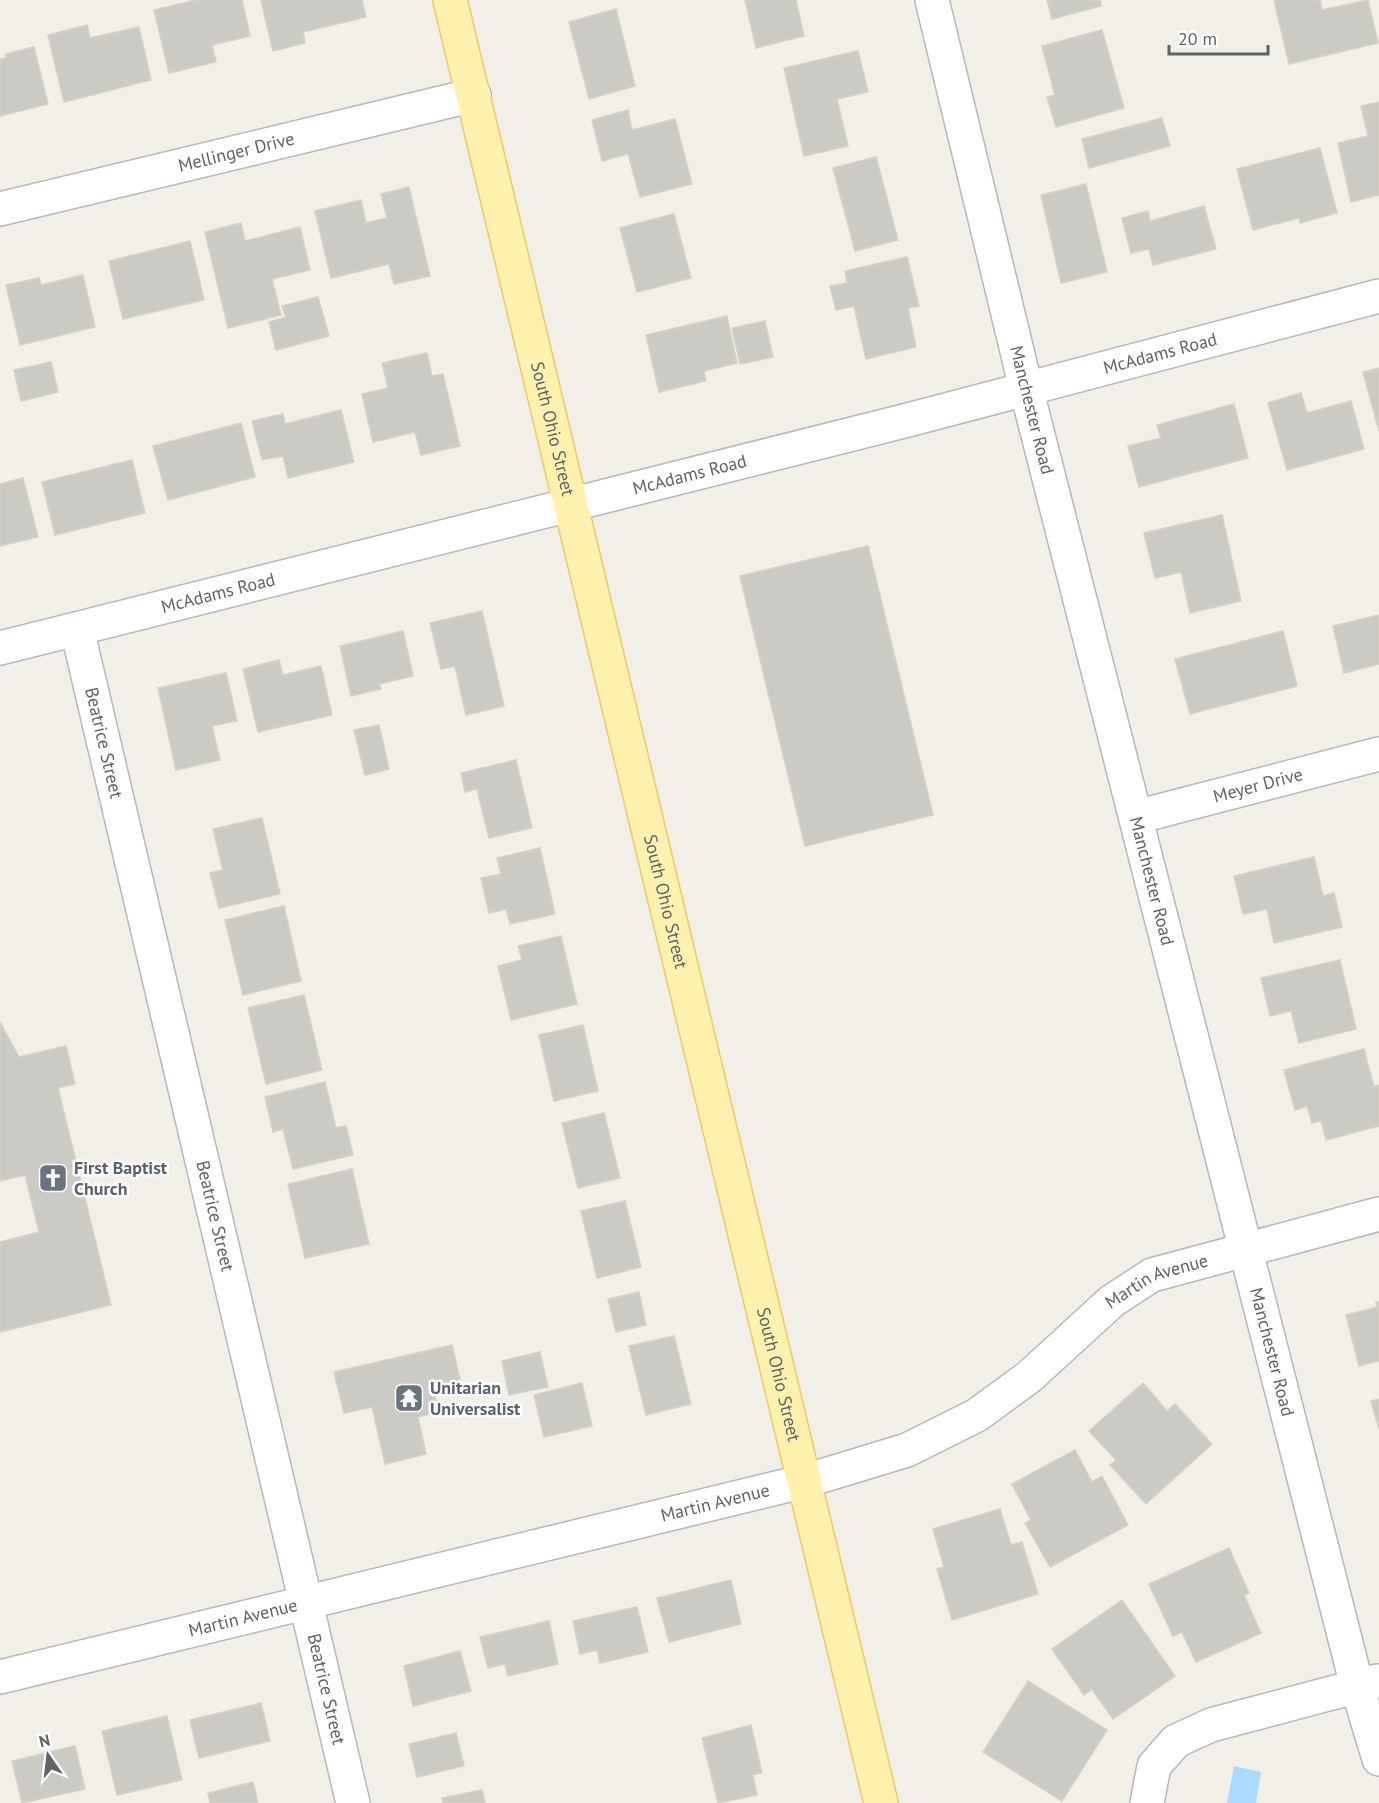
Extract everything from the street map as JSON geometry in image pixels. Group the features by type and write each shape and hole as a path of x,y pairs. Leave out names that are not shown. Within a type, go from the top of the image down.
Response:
{"main road":[{"name":"South Ohio Street","path":"450,0 569,506 881,1803"}],"street":[{"name":"Manchester Road","path":"932,0 1026,388 1245,1249 1368,1683 1379,1759"},
{"name":"Mellinger Drive","path":"0,209 474,95"},
{"name":"McAdams Road","path":"0,648 569,506 1379,296"},
{"name":"Beatrice Street","path":"78,629 304,1602 353,1803"},
{"name":"Meyer Drive","path":"1136,817 1379,754"},
{"name":"Martin Avenue","path":"0,1677 805,1481 907,1450 977,1415 1029,1377 1112,1301 1152,1275 1379,1214"},
{"path":"1147,1803 1154,1767 1176,1741 1211,1725 1368,1683"}],"water":[{"path":"1234,1766 1261,1772 1256,1803 1227,1803"}],"building":[{"path":"196,0 242,0 250,36 212,45 216,62 169,73 154,10"},
{"path":"261,0 362,0 366,17 303,32 305,43 273,51"},
{"path":"745,0 796,0 804,36 756,48"},
{"path":"1047,0 1100,0 1101,6 1052,19"},
{"path":"1274,0 1320,0 1322,10 1368,0 1378,43 1289,64"},
{"path":"616,9 635,86 589,99 569,22"},
{"path":"87,25 90,38 139,27 151,80 64,102 48,35"},
{"path":"1102,30 1124,108 1056,127 1047,97 1055,95 1042,46"},
{"path":"34,47 48,104 0,116 0,59 6,58 5,54"},
{"path":"858,51 868,92 837,99 848,146 804,156 784,68"},
{"path":"1379,102 1379,195 1351,202 1338,143 1368,136 1361,106"},
{"path":"628,110 632,130 675,119 692,184 640,197 628,154 602,161 592,120"},
{"path":"1162,118 1170,146 1089,168 1082,139"},
{"path":"1320,148 1337,213 1300,223 1299,218 1253,230 1237,169"},
{"path":"876,157 898,240 855,251 833,168"},
{"path":"1086,184 1107,272 1061,283 1041,195"},
{"path":"409,187 430,276 394,284 389,264 331,278 315,211 361,200 366,223 387,218 381,194"},
{"path":"1204,206 1216,249 1153,265 1149,249 1131,253 1122,218 1148,211 1150,221"},
{"path":"674,214 691,278 637,292 620,228"},
{"path":"241,223 245,241 300,227 310,270 272,279 281,315 228,328 205,232"},
{"path":"190,241 204,300 123,319 109,261"},
{"path":"907,257 919,306 908,308 916,347 866,359 854,306 836,310 830,286 847,283 845,271"},
{"path":"83,275 95,327 20,345 6,285 39,278 41,285"},
{"path":"318,297 329,336 276,350 269,322 286,317 282,306"},
{"path":"727,316 737,363 704,371 706,381 659,392 646,335"},
{"path":"765,321 773,357 740,364 732,328"},
{"path":"427,353 432,376 443,374 460,446 421,455 415,432 373,442 362,394 388,388 382,363"},
{"path":"51,362 58,392 21,401 14,370"},
{"path":"1379,368 1379,431 1363,372"},
{"path":"1301,393 1307,413 1351,401 1364,449 1287,470 1268,403"},
{"path":"1234,404 1248,458 1139,487 1128,446 1161,438 1157,425"},
{"path":"341,410 354,462 288,478 283,456 262,460 252,421 283,414 285,424"},
{"path":"241,423 255,477 168,500 153,446"},
{"path":"132,460 145,513 55,535 42,482"},
{"path":"23,478 38,537 0,546 0,484"},
{"path":"1222,515 1241,601 1190,613 1181,572 1155,578 1144,533"},
{"path":"868,546 933,815 805,846 740,576"},
{"path":"482,611 504,706 466,715 455,666 441,669 430,623"},
{"path":"1379,615 1379,664 1344,673 1333,626"},
{"path":"403,631 413,676 379,684 381,689 351,696 340,646"},
{"path":"1283,631 1297,686 1190,714 1175,659"},
{"path":"279,660 283,675 321,666 332,715 258,732 243,669"},
{"path":"226,673 237,721 212,726 220,760 176,770 158,688"},
{"path":"379,725 389,769 365,775 354,730"},
{"path":"516,760 532,828 489,838 477,789 465,792 461,773"},
{"path":"262,818 280,894 219,908 210,873 223,870 213,829"},
{"path":"540,848 555,914 510,924 506,909 489,913 481,878 501,874 497,858"},
{"path":"1314,857 1323,896 1334,893 1342,927 1274,943 1267,909 1243,914 1234,876"},
{"path":"284,906 301,981 243,995 225,920"},
{"path":"561,936 577,1004 511,1020 498,966 522,960 518,946"},
{"path":"1340,960 1356,1029 1299,1043 1291,1011 1270,1016 1261,978"},
{"path":"304,995 322,1070 266,1084 248,1008"},
{"name":"First Baptist Church","path":"0,1022 19,1057 66,1046 75,1084 58,1088 111,1305 0,1332 0,1242 39,1232 25,1175 0,1181"},
{"path":"583,1025 598,1091 554,1101 539,1035"},
{"path":"1364,1049 1374,1087 1379,1085 1379,1126 1326,1140 1321,1121 1312,1123 1307,1106 1295,1110 1284,1070"},
{"path":"325,1082 336,1128 346,1126 353,1155 293,1169 283,1129 273,1132 265,1097"},
{"path":"604,1113 620,1178 578,1188 562,1123"},
{"path":"352,1169 369,1244 305,1258 288,1184"},
{"path":"625,1201 641,1267 597,1278 581,1211"},
{"path":"639,1292 646,1325 616,1332 608,1299"},
{"path":"1376,1302 1379,1302 1379,1361 1359,1366 1346,1315 1377,1307"},
{"path":"674,1336 691,1404 646,1415 629,1346"},
{"path":"452,1345 462,1388 435,1394 439,1412 418,1417 426,1454 385,1464 372,1407 344,1413 334,1372"},
{"path":"540,1352 548,1387 509,1395 502,1361"},
{"path":"582,1383 592,1426 544,1437 534,1395"},
{"path":"1143,1383 1167,1411 1175,1404 1212,1444 1146,1504 1110,1465 1116,1460 1089,1431"},
{"path":"1379,1399 1379,1429 1371,1401"},
{"path":"1075,1450 1092,1482 1102,1476 1128,1525 1050,1567 1025,1523 1031,1520 1012,1484"},
{"path":"1000,1509 1011,1545 1022,1542 1038,1594 952,1620 937,1569 944,1567 933,1529"},
{"path":"1229,1548 1249,1593 1244,1595 1261,1633 1196,1662 1182,1632 1173,1636 1149,1584"},
{"path":"731,1580 741,1624 669,1642 657,1598"},
{"path":"1122,1600 1175,1676 1113,1719 1092,1689 1084,1695 1052,1649"},
{"path":"637,1607 648,1652 600,1663 597,1650 580,1654 573,1621"},
{"path":"549,1621 558,1664 508,1676 505,1664 488,1668 480,1637"},
{"path":"460,1651 471,1691 413,1706 404,1666"},
{"path":"1028,1681 1107,1730 1062,1801 983,1752"},
{"path":"261,1703 270,1741 199,1758 190,1720"},
{"path":"167,1716 182,1780 117,1795 102,1731"},
{"path":"751,1725 762,1773 753,1775 757,1795 718,1803 702,1738"},
{"path":"456,1733 464,1766 417,1777 409,1744"},
{"path":"75,1746 85,1789 22,1803 12,1761"},
{"path":"253,1782 258,1803 210,1803 208,1793"},
{"path":"482,1790 485,1803 443,1803 442,1798"}],"place":[{"name":"First Baptist Church","path":"53,1178"},
{"name":"Unitarian Universalist","path":"409,1398"}]}
